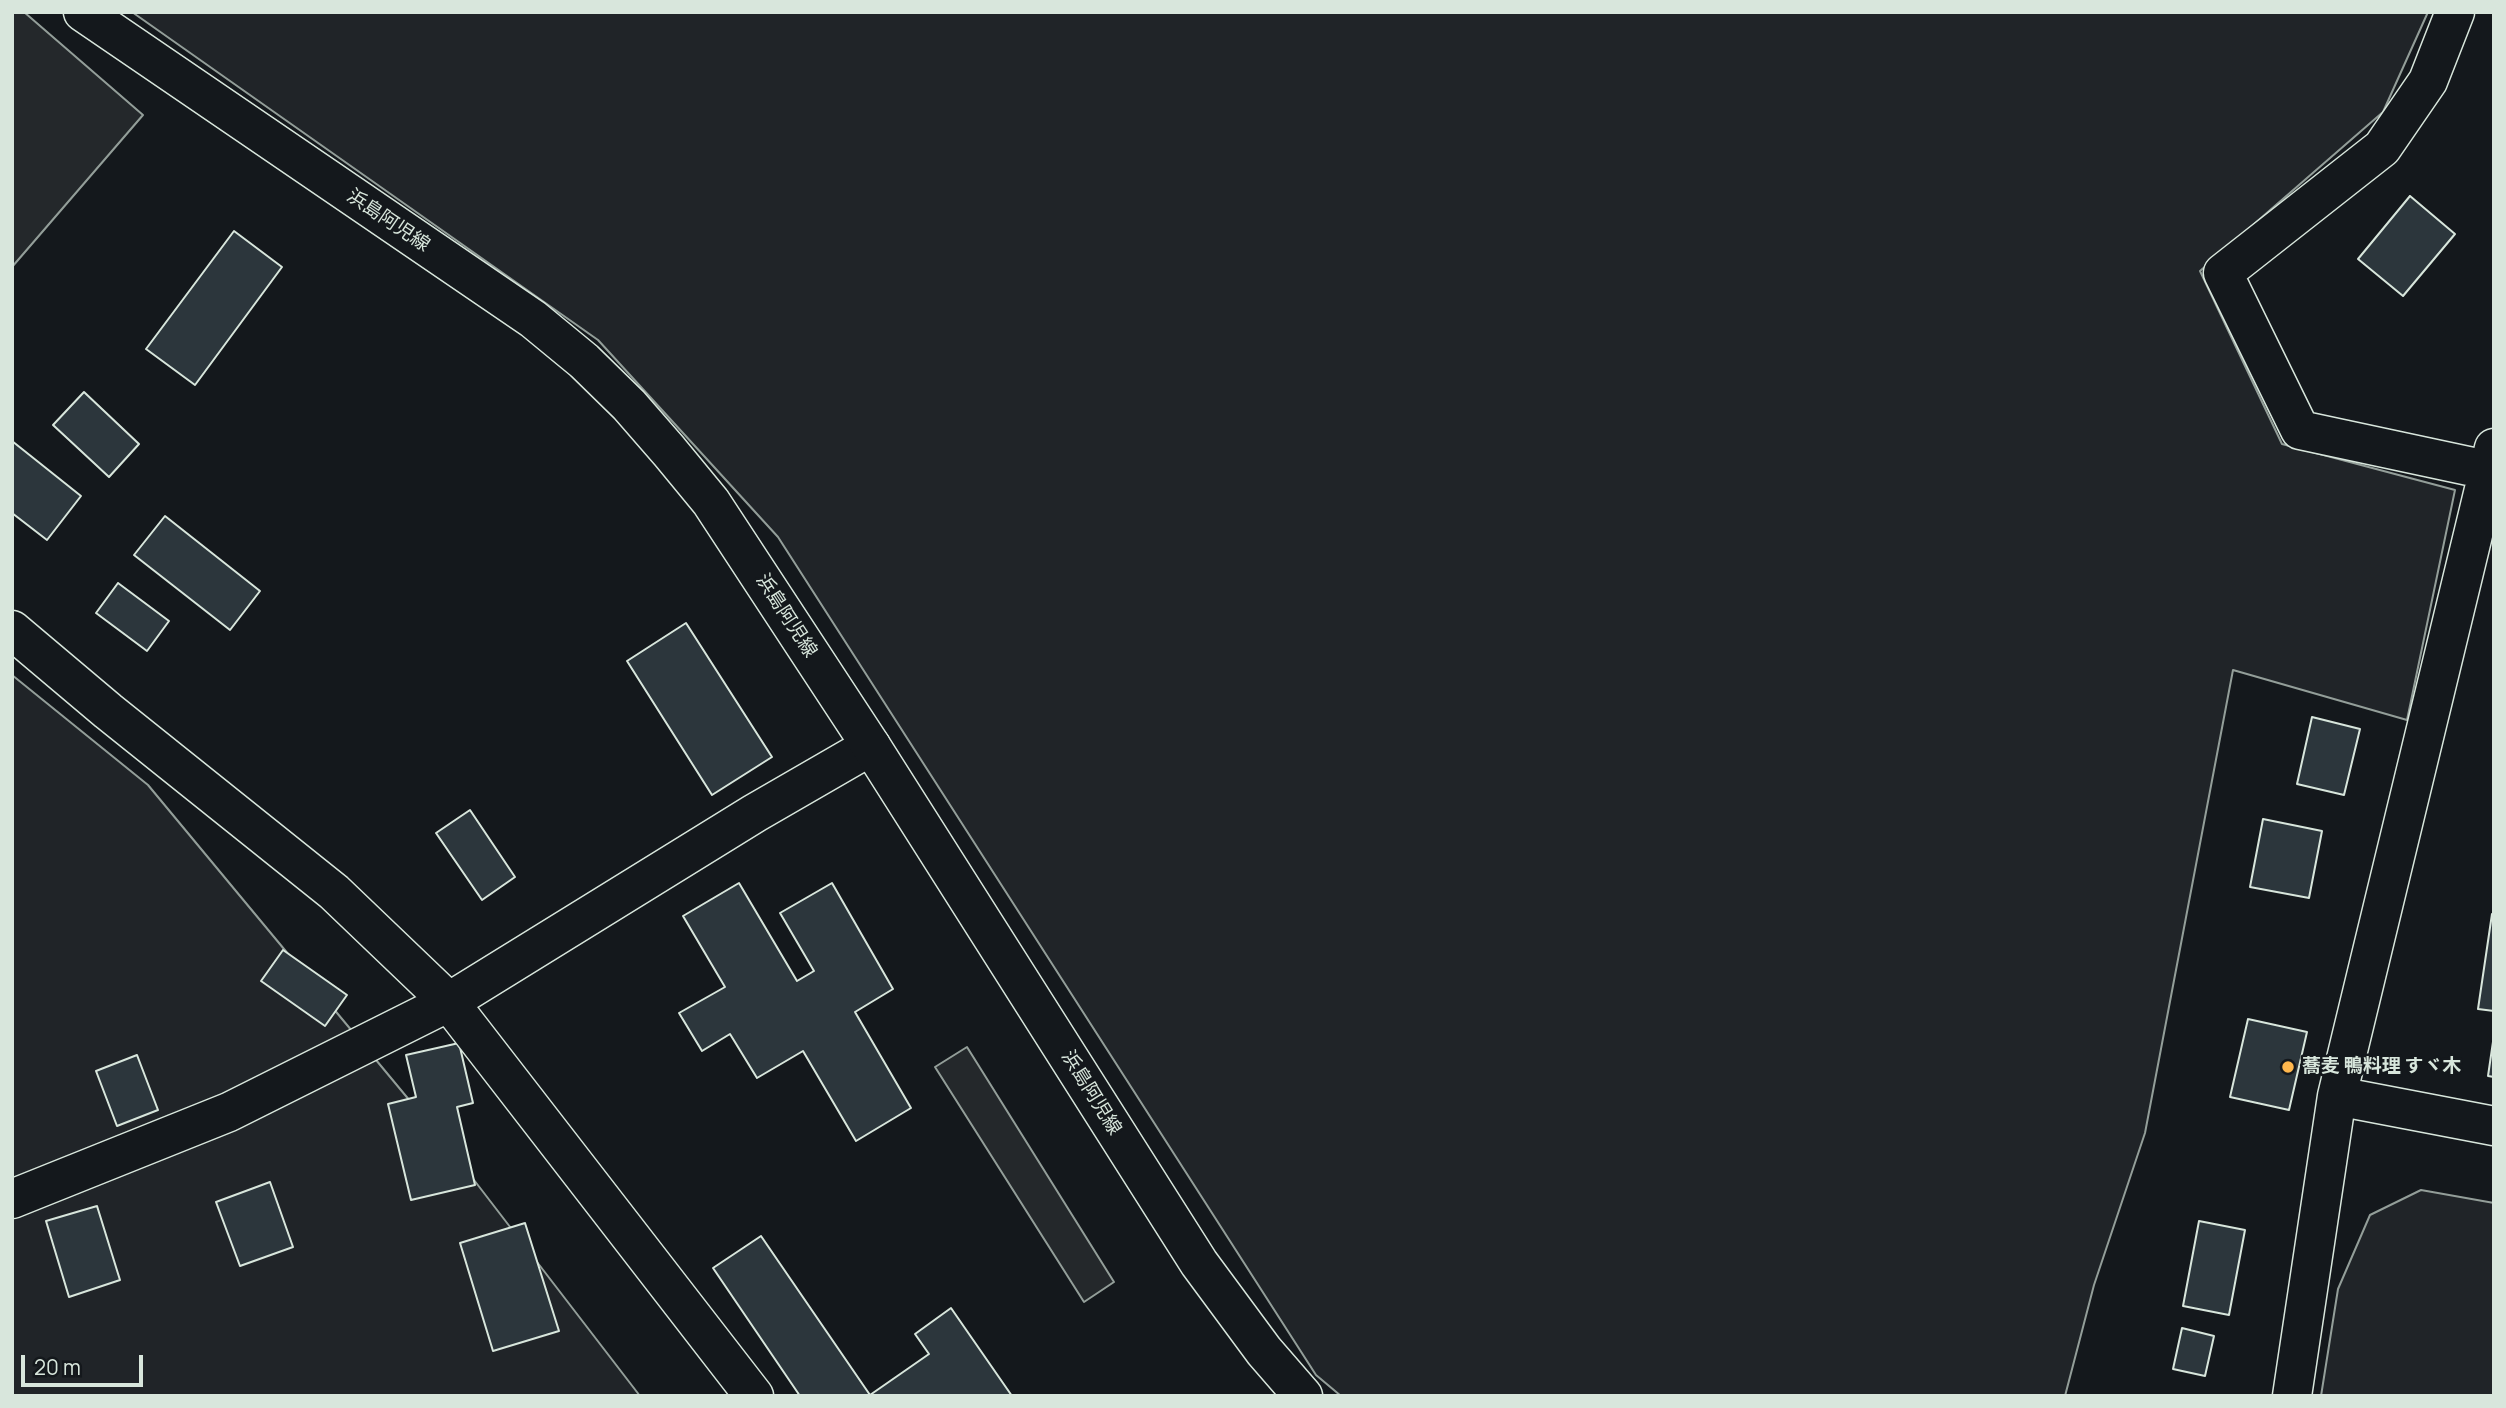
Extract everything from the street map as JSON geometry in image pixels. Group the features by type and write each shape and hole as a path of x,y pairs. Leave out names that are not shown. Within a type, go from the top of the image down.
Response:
{"street":[{"name":"浜島阿児線","path":"83,12 533,319 584,361 629,405 711,502 872,746 1199,1263 1264,1351 1303,1396"},
{"path":"2292,1396 2337,1096 2491,459 2300,430 2223,273 2382,148 2428,82 2455,12"},
{"path":"12,630 108,711 334,891 449,1002 754,1396"},
{"path":"12,1199 229,1112 449,1002 755,813 872,746"},
{"path":"2337,1096 2494,1126"}],"shaded area":[{"path":"13,12 24,12 143,115 12,267"},
{"path":"132,12 2428,12 2383,112 2200,271 2282,444 2455,490 2407,720 2233,670 2145,1133 2094,1285 2065,1396 1341,1396 1316,1375 778,537 598,340"},
{"path":"12,675 148,785 454,1154 640,1396 12,1396"},
{"path":"967,1047 1114,1282 1084,1302 935,1067"},
{"path":"2421,1190 2494,1203 2494,1396 2321,1396 2338,1289 2370,1215"}],"building":[{"path":"2410,196 2455,234 2403,296 2358,259"},
{"path":"234,231 282,267 195,385 146,349"},
{"path":"84,392 139,444 109,477 53,425"},
{"path":"12,441 81,496 47,540 12,513"},
{"path":"165,516 260,591 230,630 134,555"},
{"path":"118,583 169,621 147,651 96,613"},
{"path":"686,623 772,757 712,795 627,661"},
{"path":"2312,717 2360,729 2344,795 2297,784"},
{"path":"470,810 515,877 482,900 436,833"},
{"path":"2263,819 2322,831 2309,898 2250,887"},
{"path":"739,883 797,981 814,971 780,913 832,883 893,989 855,1012 911,1108 856,1141 803,1051 757,1078 730,1034 702,1051 679,1013 725,987 683,916"},
{"path":"2494,914 2494,1011 2478,1009"},
{"path":"283,950 347,995 325,1026 261,981"},
{"path":"2248,1019 2307,1032 2289,1110 2230,1097"},
{"path":"2494,1035 2494,1077 2488,1076"},
{"path":"459,1043 473,1103 457,1107 475,1185 411,1200 388,1104 416,1097 406,1055"},
{"path":"137,1055 158,1110 117,1126 96,1071"},
{"path":"270,1182 293,1247 240,1266 216,1202"},
{"path":"97,1206 120,1280 69,1297 46,1221"},
{"path":"2199,1221 2245,1230 2229,1315 2183,1306"},
{"path":"525,1223 559,1331 493,1351 460,1243"},
{"path":"761,1236 870,1395 929,1354 915,1334 951,1308 1012,1396 800,1396 713,1268"},
{"path":"2182,1328 2214,1336 2205,1376 2173,1369"}],"place":[{"name":"蕎麦 鴨料理 すヾ木","path":"2288,1067"}]}
